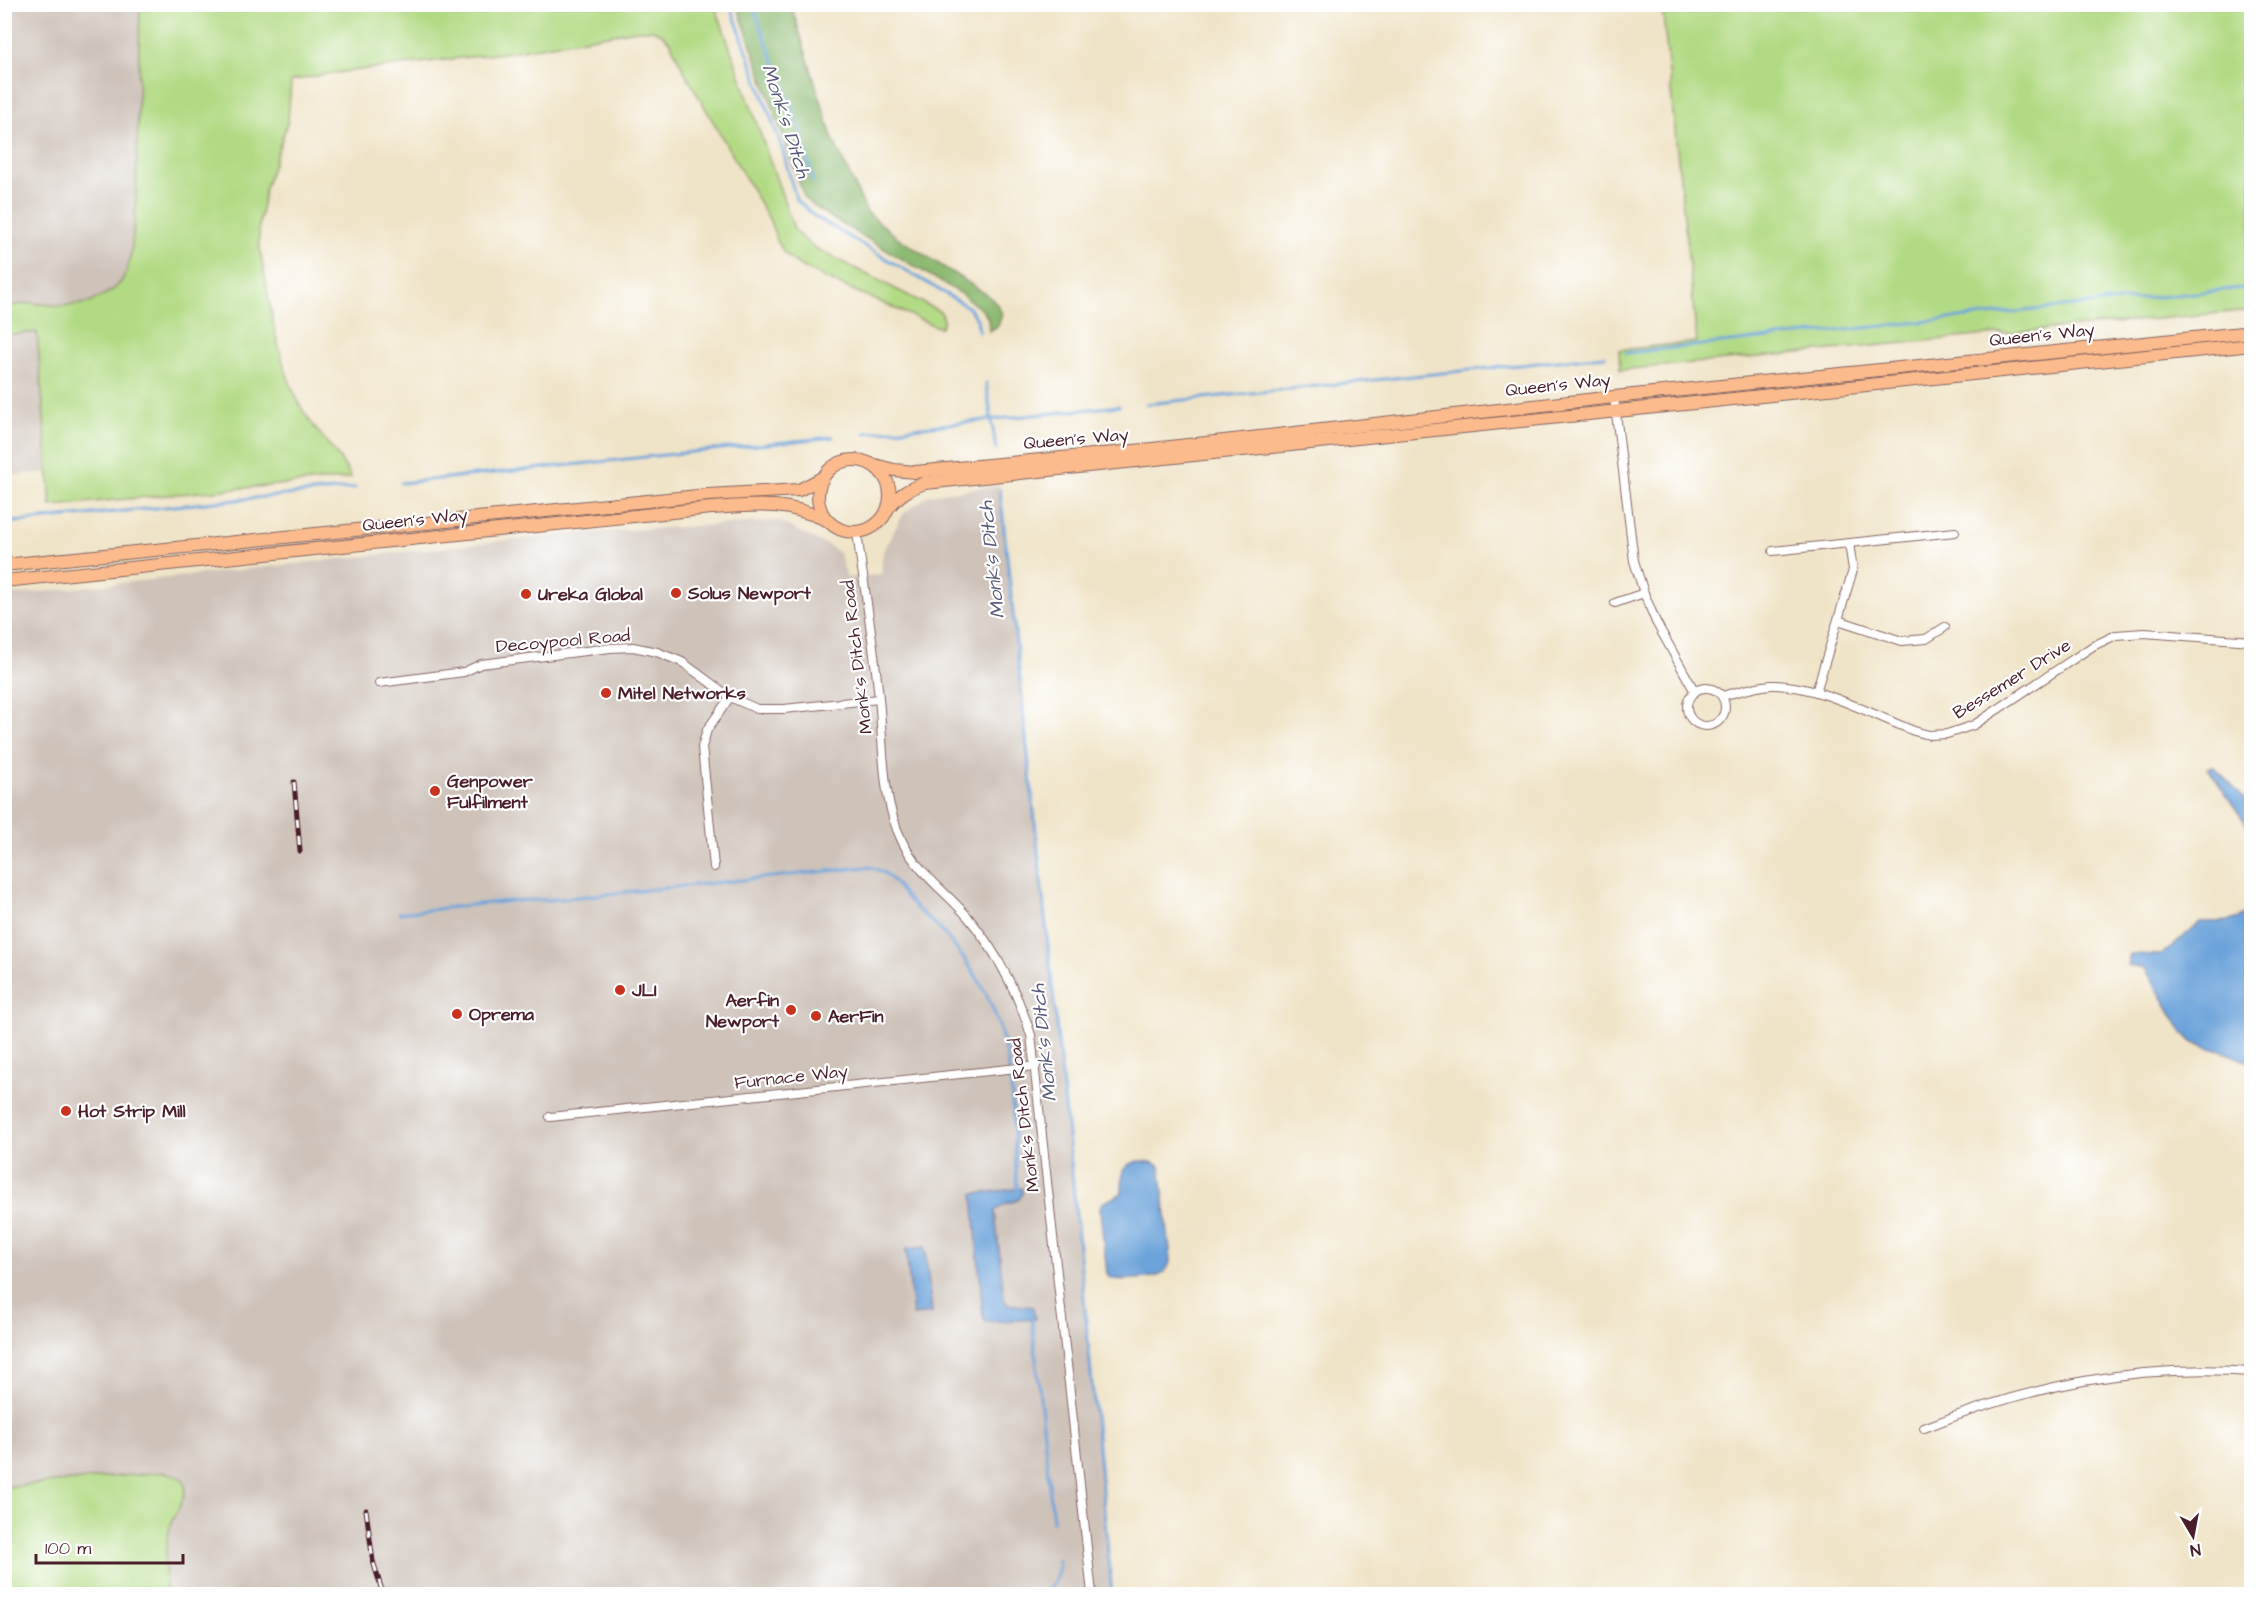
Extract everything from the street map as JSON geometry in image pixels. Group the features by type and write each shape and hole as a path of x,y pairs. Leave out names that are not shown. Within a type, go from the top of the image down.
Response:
{"main road":[{"name":"Queen's Way","path":"4,565 708,495 800,490 822,478 827,471 841,462 861,460 894,470 915,472 1134,451 1614,397 2252,332"},
{"name":"Queen's Way","path":"4,580 711,508 772,504 805,510 844,531 857,532 881,520 897,497 925,483 2252,345"},
{"path":"871,464 882,473 889,486 888,508"},
{"path":"822,478 818,486 818,504 827,520"}],"street":[{"path":"1614,397 1634,561 1644,593 1671,652 1695,692"},
{"name":"Monk's Ditch Road","path":"857,532 879,699 891,814 901,839 921,871 966,915 1003,966 1031,1035 1092,1594"},
{"path":"1773,551 1955,532"},
{"path":"1816,692 1853,570 1849,543"},
{"path":"1615,603 1644,593"},
{"path":"1838,620 1902,641 1926,639 1945,627"},
{"name":"Bessemer Drive","path":"1722,696 1770,685 1788,686 1816,692 1914,731 1929,735 1947,735 1974,725 2093,646 2116,635 2144,633 2252,642"},
{"name":"Decoypool Road","path":"379,683 464,672 481,664 622,647 657,652 682,662 730,697 747,706 772,710 879,699"},
{"path":"1700,689 1712,689 1722,696 1725,701 1724,714 1717,723 1705,727 1694,722 1687,712 1688,701 1695,692 1700,689"},
{"path":"714,867 702,747 707,730 730,697"},
{"name":"Furnace Way","path":"550,1117 1036,1066"},
{"path":"1924,1428 1975,1408 2074,1381 2167,1370 2211,1369 2252,1372"}],"shaded area":[{"path":"5,5 140,5 136,203 131,254 121,282 102,298 89,303 61,306 32,303 5,306"},
{"path":"37,332 49,472 5,476 5,335"},
{"path":"999,485 1072,1173 1112,1594 5,1594 4,596 566,534 778,521 831,547 840,554 847,578 881,574 883,551 904,513 929,495"}],"green space":[{"path":"140,4 715,5 794,229 815,248 941,312 943,324 940,328 832,281 799,265 785,254 778,243 770,221 684,71 670,42 662,34 652,30 636,30 511,52 327,74 291,81 288,121 265,189 259,243 274,327 292,388 301,407 340,459 351,478 51,506 37,332 5,335 5,306 32,303 61,306 89,303 113,290 121,282 126,272 131,254 136,203"},
{"path":"737,5 791,5 832,137 867,212 898,238 989,296 1002,314 998,326 989,331 988,318 982,310 960,293 825,214 805,199"},
{"path":"1662,5 2251,5 2251,310 1620,370 1619,350 1697,342"},
{"path":"163,1472 180,1477 185,1485 183,1500 173,1519 167,1541 166,1594 5,1594 5,1487"}],"water":[{"path":"2213,766 2251,806 2251,831 2208,768"},
{"path":"2251,909 2251,1063 2193,1043 2183,1033 2145,968 2127,965 2130,954 2160,955 2200,922 2233,920"},
{"path":"1138,1161 1151,1162 1160,1166 1171,1259 1166,1270 1160,1275 1135,1279 1110,1278 1107,1274 1101,1204 1122,1193 1123,1170"},
{"path":"1022,1188 1022,1195 1018,1200 1005,1204 995,1211 1004,1299 1007,1304 1033,1307 1035,1319 986,1322 983,1316 973,1194"},
{"path":"925,1247 932,1313 913,1315 906,1249"}],"waterway":[{"name":"Monk's Ditch","path":"730,4 783,151 796,199 814,216 968,307 977,319 979,332"},
{"path":"752,4 801,132 813,182"},
{"path":"1626,353 2252,287"},
{"path":"1146,404 1605,356"},
{"name":"Monk's Ditch","path":"986,383 996,449"},
{"name":"Monk's Ditch","path":"865,433 1119,406"},
{"path":"401,483 833,437"},
{"path":"4,523 355,488"},
{"name":"Monk's Ditch","path":"1000,490 1072,1173 1112,1594"},
{"path":"399,913 867,867 882,872 945,935 973,972 990,1002 1001,1033 1010,1077 1017,1189"},
{"path":"1032,1320 1053,1521"},
{"path":"1039,1594 1055,1581 1058,1560"}],"railway":[{"path":"294,782 300,851"},
{"path":"366,1510 373,1561 383,1594"}],"place":[{"name":"Solus Newport","path":"676,593"},
{"name":"Ureka Global","path":"526,594"},
{"name":"Mitel Networks","path":"606,693"},
{"name":"Genpower Fulfilment","path":"435,791"},
{"name":"JLI","path":"620,990"},
{"name":"Aerfin Newport","path":"791,1010"},
{"name":"Oprema","path":"457,1014"},
{"name":"AerFin","path":"816,1016"},
{"name":"Hot Strip Mill","path":"66,1111"}]}
